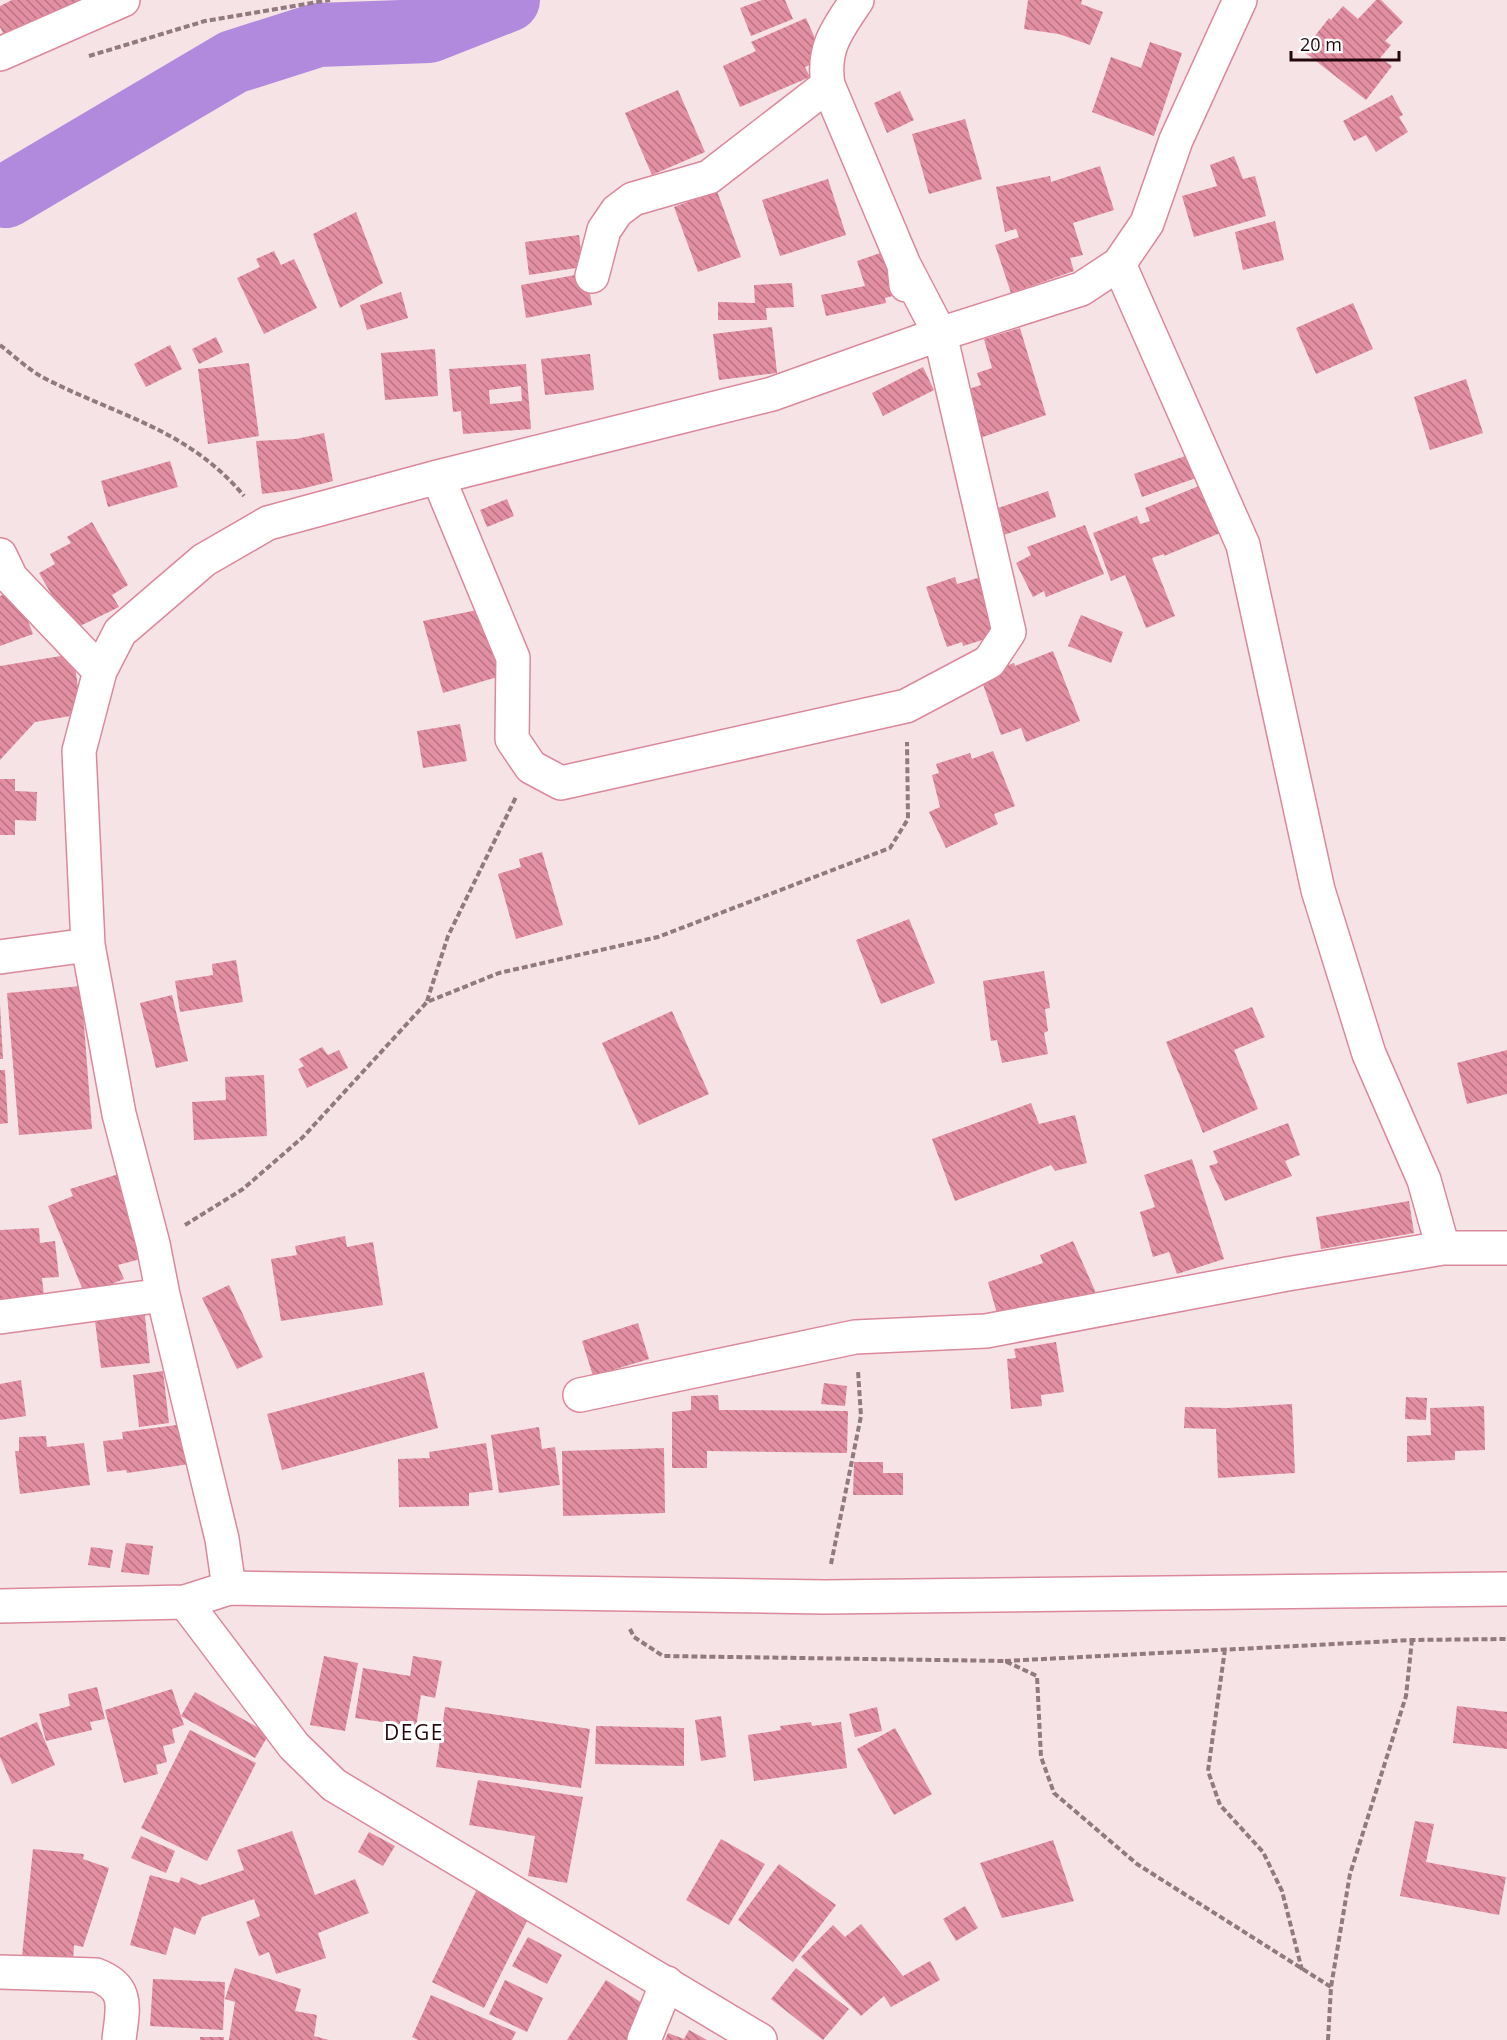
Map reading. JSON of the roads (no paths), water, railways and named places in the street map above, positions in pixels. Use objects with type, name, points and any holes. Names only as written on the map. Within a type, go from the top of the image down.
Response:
[{"type":"street","points":[[0,54],[123,0]]},
{"type":"street","points":[[438,477],[513,657],[512,739],[531,767],[561,783],[906,706],[989,662],[1009,632],[940,334],[904,265],[828,85],[825,62],[838,28],[857,0]]},
{"type":"street","points":[[229,1588],[222,1539],[162,1294],[153,1244],[119,1114],[88,945],[79,751],[100,671],[120,632],[204,560],[268,523],[438,477],[772,394],[940,334],[1081,289],[1119,264],[1147,223],[1176,140],[1240,0]]},
{"type":"street","points":[[592,276],[604,230],[617,212],[633,199],[709,177],[828,85]]},
{"type":"street","points":[[1119,264],[1243,546],[1318,890],[1369,1054],[1424,1180],[1443,1248]]},
{"type":"street","points":[[904,265],[908,347]]},
{"type":"street","points":[[0,555],[11,578],[100,671]]},
{"type":"street","points":[[0,957],[88,945]]},
{"type":"street","points":[[580,1395],[855,1337],[986,1330],[1287,1274],[1443,1248],[1507,1248]]},
{"type":"street","points":[[0,1317],[162,1294]]},
{"type":"street","points":[[0,1606],[185,1602],[229,1588],[824,1597],[1507,1589]]},
{"type":"street","points":[[185,1602],[294,1746],[334,1785],[760,2040]]},
{"type":"street","points":[[0,1972],[96,1975],[111,1980],[123,1998],[119,2040]]},
{"type":"street","points":[[644,2040],[667,1983]]},
{"type":"waterway","points":[[6,196],[233,62],[318,35],[429,31],[508,0]]},
{"type":"district","name":"DEGE","points":[[414,1732]]}]
